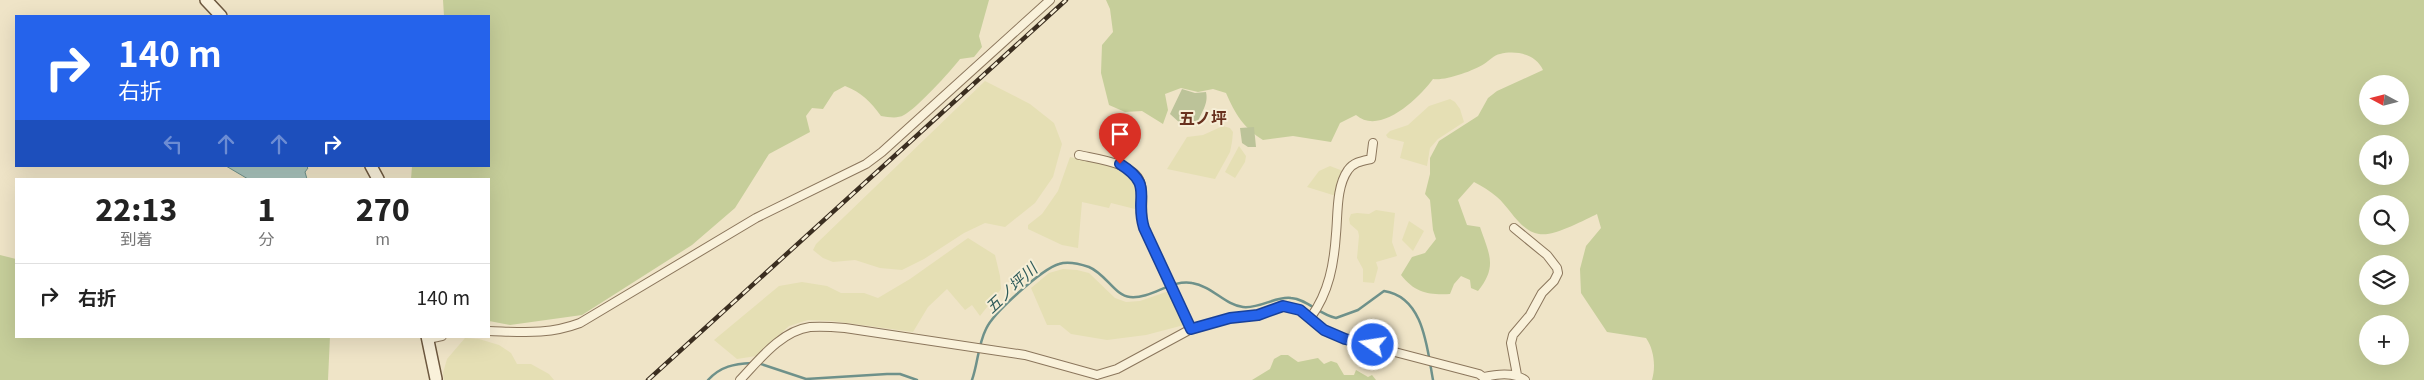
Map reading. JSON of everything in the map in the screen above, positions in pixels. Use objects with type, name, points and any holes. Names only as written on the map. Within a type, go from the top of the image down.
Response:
[{"type":"street","points":[[206,0],[220,15]]},
{"type":"street","points":[[490,331],[528,334],[563,329],[580,323],[756,218],[866,164],[882,152],[1050,0]]},
{"type":"street","points":[[1311,317],[1321,303],[1328,284],[1343,180],[1348,170],[1356,163],[1371,159],[1373,143]]},
{"type":"street","points":[[1079,155],[1120,164],[1133,172],[1140,181],[1141,217],[1144,228],[1191,329]]},
{"type":"street","points":[[1514,228],[1547,255],[1557,268],[1558,274],[1542,293],[1530,315],[1513,335],[1511,343],[1517,375]]},
{"type":"street","points":[[740,380],[782,339],[809,327],[822,326],[1025,355],[1098,378],[1191,329],[1230,318],[1258,315],[1283,306],[1300,310],[1311,317],[1324,330],[1345,339],[1437,362],[1486,378],[1497,374],[1517,375],[1525,380]]},
{"type":"street","points":[[428,338],[436,380]]},
{"type":"shaded area","points":[[985,81],[1030,104],[1054,123],[1062,144],[1053,177],[1035,203],[1005,227],[985,223],[964,233],[924,259],[902,270],[880,268],[855,260],[833,262],[823,258],[813,250],[816,244]]},
{"type":"shaded area","points":[[1450,99],[1460,109],[1464,122],[1438,139],[1430,148],[1427,166],[1400,158],[1404,142],[1388,138],[1386,135],[1390,131],[1408,125],[1429,106]]},
{"type":"shaded area","points":[[1223,126],[1230,128],[1233,132],[1232,142],[1230,152],[1215,179],[1167,169],[1187,137],[1203,135]]},
{"type":"shaded area","points":[[1239,146],[1246,156],[1245,162],[1235,178],[1225,172]]},
{"type":"shaded area","points":[[1070,157],[1118,168],[1134,179],[1138,188],[1135,209],[1111,203],[1109,208],[1082,202],[1078,248],[1062,245],[1028,229],[1028,225],[1042,214],[1058,191]]},
{"type":"shaded area","points":[[1330,166],[1343,171],[1336,196],[1307,187],[1319,171]]},
{"type":"shaded area","points":[[1376,210],[1395,213],[1392,242],[1397,256],[1376,262],[1378,268],[1374,283],[1363,282],[1363,269],[1357,258],[1358,231],[1350,224],[1349,219],[1351,214],[1369,214]]},
{"type":"shaded area","points":[[1409,221],[1424,231],[1413,251],[1402,240]]},
{"type":"shaded area","points":[[968,238],[995,255],[1000,276],[1001,289],[980,316],[972,305],[965,310],[947,289],[928,307],[913,332],[832,321],[808,320],[789,326],[756,356],[737,359],[714,340],[779,286],[802,282],[827,286],[841,293],[864,293],[878,298],[910,279]]},
{"type":"shaded area","points":[[1063,269],[1089,273],[1115,298],[1126,302],[1140,301],[1169,291],[1184,325],[1146,335],[1107,340],[1071,334],[1060,325],[1047,325],[1031,288],[1049,273]]},
{"type":"shaded area","points":[[465,338],[479,339],[499,345],[511,353],[517,364],[531,364],[549,374],[554,380],[444,380],[443,373],[447,359]]},
{"type":"green space","points":[[443,0],[989,0],[979,36],[982,47],[974,57],[960,59],[917,105],[904,115],[899,117],[881,116],[865,98],[845,86],[834,92],[823,109],[812,108],[806,116],[810,132],[769,154],[735,208],[692,245],[582,315],[510,325],[490,321],[490,178],[411,178],[412,167],[490,167],[490,15],[444,15]]},
{"type":"green space","points":[[1106,0],[2424,0],[2424,380],[1652,380],[1654,358],[1646,338],[1607,332],[1581,293],[1580,269],[1586,246],[1601,228],[1597,214],[1561,231],[1539,234],[1532,232],[1521,224],[1497,197],[1474,182],[1458,200],[1467,225],[1480,227],[1489,253],[1490,267],[1488,274],[1478,291],[1471,288],[1470,280],[1461,276],[1454,284],[1450,294],[1423,292],[1412,286],[1401,275],[1412,257],[1425,253],[1436,239],[1433,230],[1430,200],[1425,194],[1430,174],[1430,158],[1439,141],[1478,116],[1488,98],[1497,91],[1543,70],[1536,60],[1519,53],[1500,54],[1479,67],[1466,72],[1452,77],[1433,79],[1409,104],[1387,118],[1376,121],[1366,120],[1356,115],[1340,123],[1331,142],[1293,136],[1263,140],[1250,131],[1241,120],[1226,93],[1213,89],[1198,92],[1181,88],[1165,94],[1168,110],[1163,124],[1142,111],[1125,112],[1109,105],[1101,73],[1102,45],[1113,32],[1110,9]]},
{"type":"green space","points":[[1182,89],[1195,93],[1206,92],[1205,105],[1197,125],[1180,123],[1170,114]]},
{"type":"green space","points":[[1254,127],[1256,147],[1248,147],[1242,143],[1240,128]]},
{"type":"green space","points":[[0,255],[15,259],[15,338],[330,338],[328,380],[0,380]]},
{"type":"green space","points":[[1281,355],[1288,355],[1298,362],[1318,358],[1324,364],[1331,361],[1337,363],[1344,375],[1354,375],[1356,370],[1368,377],[1372,375],[1376,380],[1252,380],[1270,369],[1274,359]]},
{"type":"water","points":[[228,167],[308,168],[305,172],[307,178],[246,178]]},
{"type":"waterway","name":"五ノ坪川","points":[[972,380],[981,341],[990,322],[1041,274],[1059,264],[1066,263],[1078,264],[1095,270],[1125,296],[1138,297],[1177,284],[1192,283],[1206,288],[1236,306],[1249,307],[1279,299],[1291,298],[1303,301],[1324,314],[1336,318],[1358,310],[1384,291],[1397,295],[1408,303],[1416,313],[1425,339],[1433,380]]},
{"type":"waterway","name":"五ノ坪川","points":[[708,380],[728,367],[752,363]]},
{"type":"waterway","name":"五ノ坪川","points":[[758,363],[806,379],[900,374],[917,380]]},
{"type":"railway","points":[[648,380],[1066,0]]},
{"type":"district","name":"五ノ坪","points":[[1203,118]]},
{"type":"route","points":[[1120,164],[1133,172],[1141,183],[1141,217],[1144,228],[1191,329],[1230,318],[1258,315],[1270,309],[1283,306],[1300,310],[1311,317],[1324,330],[1345,339],[1373,345]]}]
